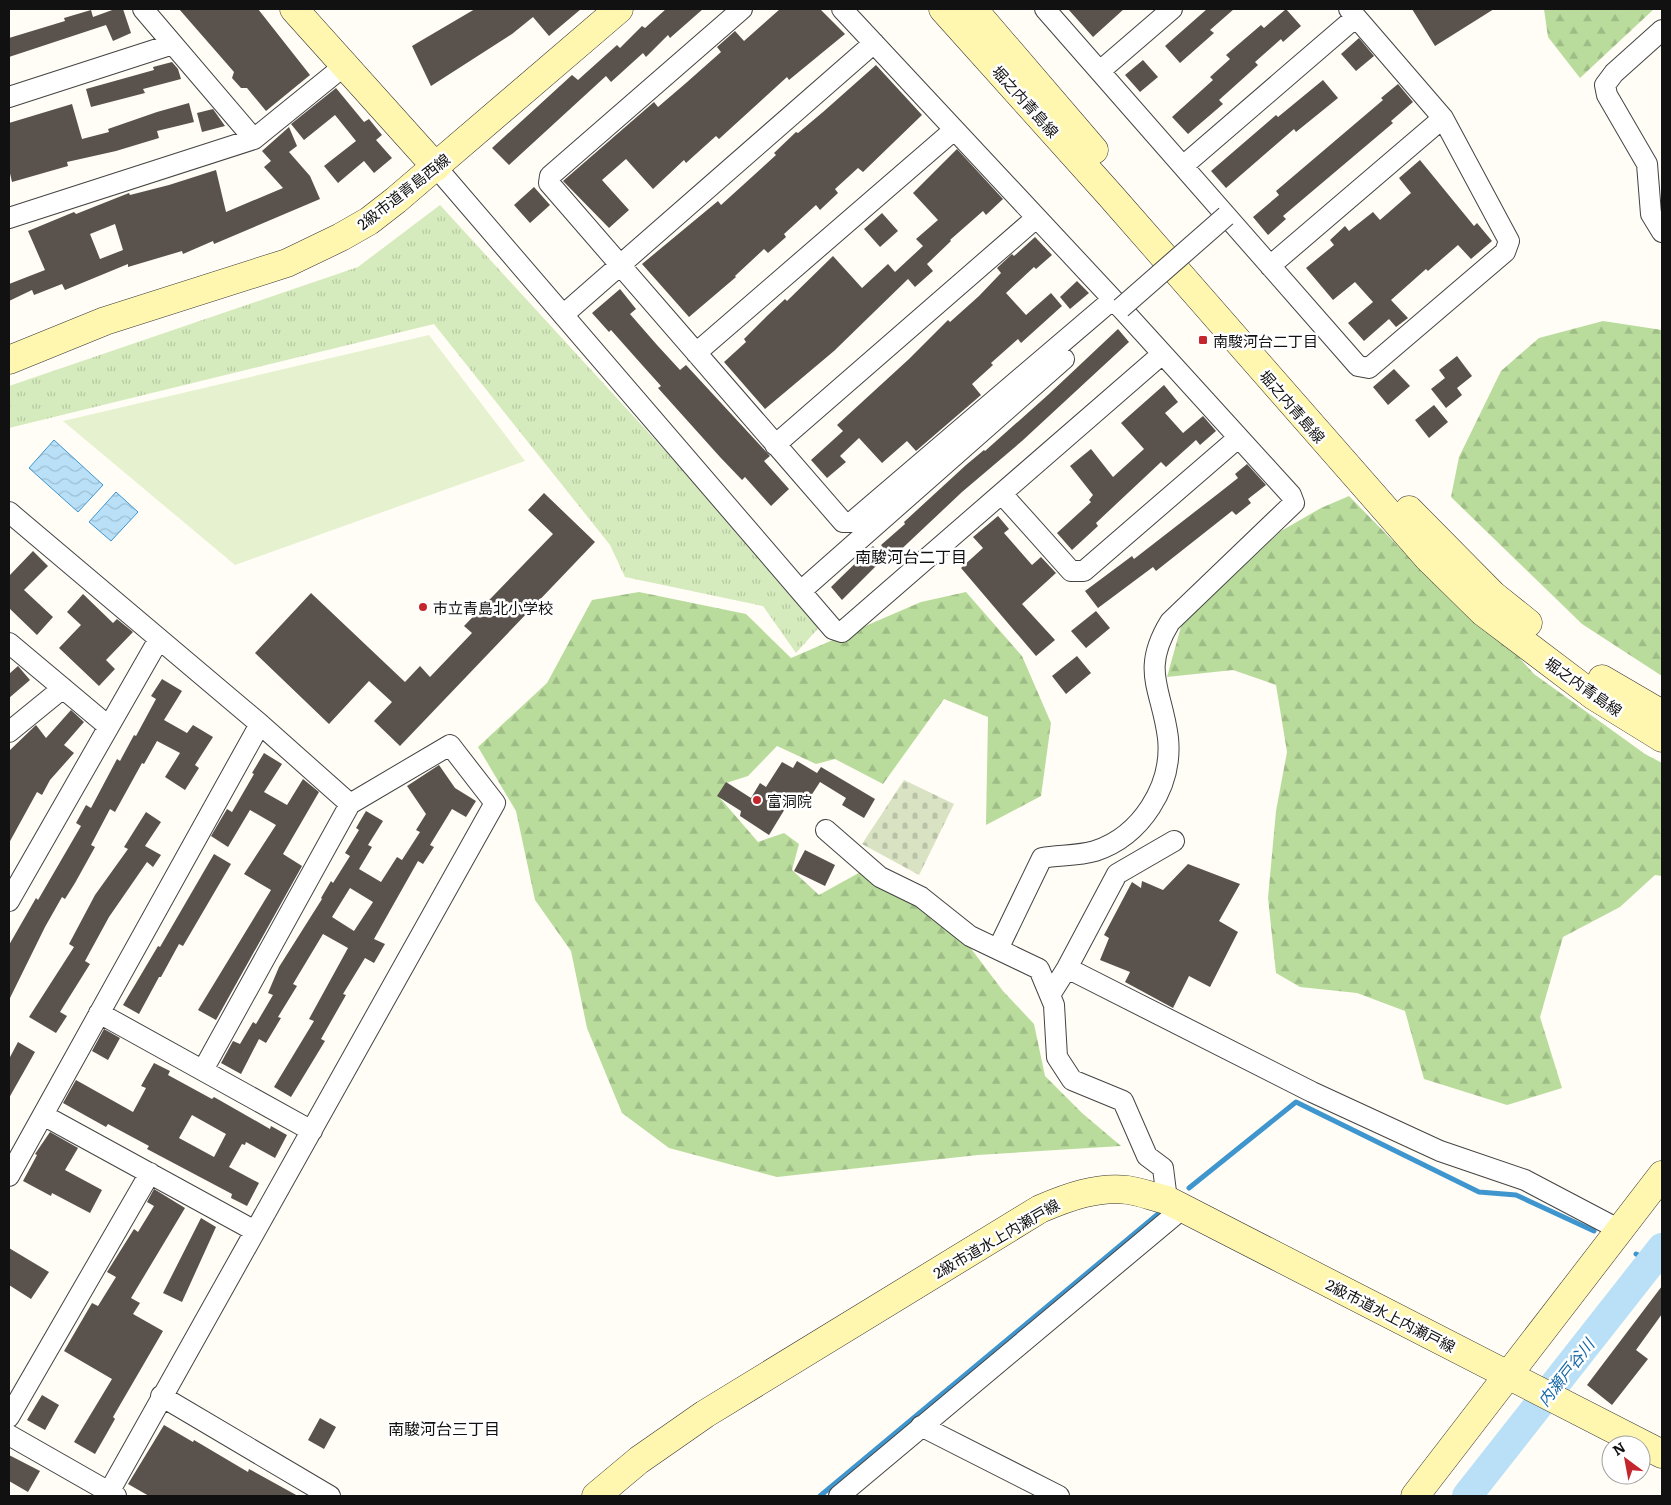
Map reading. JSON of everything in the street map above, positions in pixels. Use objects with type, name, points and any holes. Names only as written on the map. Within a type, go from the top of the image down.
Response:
[{"type":"street","points":[[143,9],[254,139]]},
{"type":"street","points":[[294,9],[436,167],[833,629],[842,632],[1161,355]]},
{"type":"street","name":"2級市道青島西線","points":[[9,360],[105,321],[287,263],[369,221],[436,167],[619,9]]},
{"type":"street","points":[[742,9],[550,176],[549,182],[619,266],[843,522],[852,522],[1116,304],[1226,216]]},
{"type":"street","points":[[842,9],[1291,495],[1294,503],[1170,622],[1159,640],[1154,661],[1155,684],[1168,738],[1168,766],[1156,798],[1140,822],[1120,838],[1094,851],[1042,858],[998,949]]},
{"type":"street","name":"堀之内青島線","points":[[943,9],[1110,195],[1428,558],[1483,612],[1594,696],[1662,738]]},
{"type":"street","name":"堀之内青島線","points":[[973,9],[1422,525],[1493,595],[1554,645],[1608,683],[1662,714]]},
{"type":"street","points":[[1045,9],[1358,366],[1369,368],[1505,252],[1509,241],[1443,118],[1352,13],[1183,166]]},
{"type":"street","points":[[1100,71],[1172,9]]},
{"type":"street","points":[[1662,30],[1614,73],[1606,85],[1607,95],[1647,164],[1651,214],[1662,232]]},
{"type":"street","points":[[563,315],[874,43]]},
{"type":"street","points":[[9,97],[173,44]]},
{"type":"street","points":[[9,218],[254,139],[344,66]]},
{"type":"street","points":[[1270,266],[1443,118]]},
{"type":"street","points":[[696,353],[954,130]]},
{"type":"street","points":[[776,445],[1036,218]]},
{"type":"street","points":[[801,591],[1116,304]]},
{"type":"street","points":[[1002,494],[1071,571],[1084,571],[1238,438]]},
{"type":"street","points":[[9,512],[260,724],[350,804]]},
{"type":"street","points":[[9,902],[159,639]]},
{"type":"street","points":[[9,643],[108,726]]},
{"type":"street","points":[[9,732],[63,688]]},
{"type":"street","points":[[9,1176],[260,724]]},
{"type":"street","points":[[9,1435],[113,1494],[161,1396],[312,1131],[495,803],[450,745],[350,804],[203,1070]]},
{"type":"street","points":[[826,830],[880,877],[921,897],[970,936],[1039,969],[1054,1005],[1057,1057],[1072,1080],[1123,1101],[1147,1156],[1163,1168],[1174,1204],[839,1496]]},
{"type":"street","points":[[1050,995],[1067,968],[1117,874],[1174,842]]},
{"type":"street","points":[[1067,968],[1312,1092],[1440,1151],[1526,1180],[1620,1230]]},
{"type":"street","points":[[99,1014],[312,1131]]},
{"type":"street","points":[[43,1115],[255,1231]]},
{"type":"street","points":[[9,1417],[150,1173]]},
{"type":"street","points":[[1415,1496],[1662,1175]]},
{"type":"street","name":"2級市道水上内瀬戸線","points":[[596,1496],[640,1460],[704,1414],[1040,1209],[1071,1196],[1127,1190],[1174,1204],[1662,1454]]},
{"type":"street","points":[[161,1396],[330,1496]]},
{"type":"street","points":[[921,1426],[1059,1496]]},
{"type":"green space","points":[[1544,9],[1654,9],[1580,78],[1548,37]]},
{"type":"green space","points":[[440,205],[823,623],[796,653],[763,606],[625,577],[610,545],[434,324],[9,428],[9,386],[358,267]]},
{"type":"green space","points":[[1603,321],[1662,330],[1662,676],[1582,624],[1451,497],[1459,457],[1501,371],[1539,338]]},
{"type":"green space","points":[[429,335],[525,461],[235,565],[63,421]]},
{"type":"green space","points":[[1349,496],[1440,589],[1497,633],[1534,674],[1645,754],[1662,763],[1662,876],[1655,875],[1620,907],[1563,937],[1540,1017],[1562,1088],[1507,1105],[1424,1079],[1405,1011],[1357,993],[1300,987],[1276,973],[1268,898],[1276,811],[1287,752],[1276,685],[1233,670],[1167,677],[1182,623],[1281,531],[1321,508]]},
{"type":"green space","points":[[639,592],[746,614],[791,658],[921,602],[966,592],[1022,656],[1051,723],[1041,796],[986,825],[988,717],[944,699],[883,784],[835,759],[816,764],[777,746],[748,776],[726,783],[720,798],[758,842],[784,833],[799,844],[792,870],[819,895],[873,865],[929,893],[1003,991],[1034,1024],[1045,1076],[1082,1113],[1121,1146],[978,1155],[777,1177],[669,1148],[622,1113],[587,1028],[571,951],[535,900],[516,811],[478,747],[547,683],[592,600]]},
{"type":"green space","points":[[904,780],[954,804],[919,875],[862,844]]},
{"type":"water","points":[[54,440],[103,485],[78,512],[29,468]]},
{"type":"water","points":[[116,492],[138,512],[111,541],[89,522]]},
{"type":"building","points":[[115,9],[123,9],[131,33],[113,41],[106,25],[9,57],[9,38],[65,21],[64,18],[91,10],[93,17]]},
{"type":"building","points":[[179,9],[258,9],[310,75],[266,111],[247,88],[241,88],[232,78],[234,72]]},
{"type":"building","points":[[475,9],[581,9],[549,36],[533,17],[512,34],[431,86],[412,46]]},
{"type":"building","points":[[666,9],[703,9],[670,38],[668,35],[646,57],[643,53],[611,82],[606,76],[509,165],[492,148],[572,75],[578,80],[617,45],[620,48],[642,26],[645,28]]},
{"type":"building","points":[[780,9],[820,9],[845,34],[789,80],[787,77],[719,139],[716,136],[686,163],[684,160],[653,189],[626,159],[602,180],[629,210],[609,228],[563,181],[654,102],[658,107],[686,83],[721,52],[717,47],[735,31],[744,41]]},
{"type":"building","points":[[1068,9],[1124,9],[1093,37]]},
{"type":"building","points":[[1207,9],[1234,9],[1210,30],[1214,33],[1180,63],[1165,46]]},
{"type":"building","points":[[1286,9],[1301,26],[1283,42],[1281,39],[1255,62],[1258,65],[1219,100],[1223,104],[1188,134],[1172,117],[1213,80],[1210,77],[1230,59],[1226,55],[1261,25],[1264,28]]},
{"type":"building","points":[[1412,9],[1494,9],[1435,46]]},
{"type":"building","points":[[1359,38],[1374,56],[1356,71],[1341,54]]},
{"type":"building","points":[[1143,60],[1158,77],[1140,92],[1125,75]]},
{"type":"building","points":[[172,62],[178,69],[181,79],[143,89],[145,93],[91,107],[86,89],[154,70],[153,67]]},
{"type":"building","points":[[876,65],[922,115],[863,172],[858,168],[835,189],[838,193],[820,210],[816,205],[784,234],[786,237],[768,253],[764,249],[736,277],[689,317],[642,264],[718,201],[721,205],[776,155],[774,153],[796,132],[798,133]]},
{"type":"building","points":[[1323,80],[1338,98],[1296,132],[1294,129],[1226,188],[1211,171],[1276,115],[1278,117]]},
{"type":"building","points":[[1398,84],[1413,102],[1391,121],[1393,123],[1283,216],[1286,219],[1268,235],[1253,217],[1279,195],[1276,191],[1383,100],[1381,98]]},
{"type":"building","points":[[336,88],[364,122],[369,119],[382,135],[376,140],[392,158],[374,173],[364,161],[338,183],[324,166],[356,141],[335,115],[304,140],[291,124]]},
{"type":"building","points":[[189,103],[194,122],[157,131],[159,138],[116,151],[67,162],[68,166],[12,182],[9,169],[9,123],[72,104],[82,139],[109,132],[108,129]]},
{"type":"building","points":[[213,109],[225,126],[202,132],[197,113]]},
{"type":"building","points":[[289,127],[297,146],[289,152],[310,176],[320,199],[214,244],[213,241],[183,254],[182,251],[128,267],[128,264],[65,290],[62,284],[34,295],[32,290],[9,301],[9,284],[45,270],[28,231],[74,212],[76,214],[129,193],[130,195],[169,185],[216,170],[226,212],[283,188],[264,167],[271,161],[262,151]],"holes":[[[115,224],[123,250],[100,259],[90,234]]]},
{"type":"building","points":[[957,149],[1003,199],[986,215],[983,211],[950,240],[927,264],[933,271],[915,287],[908,279],[834,351],[765,409],[724,362],[746,342],[744,339],[767,316],[785,299],[787,301],[833,256],[862,288],[888,264],[895,272],[923,246],[916,239],[938,220],[913,193]]},
{"type":"building","points":[[1420,160],[1474,226],[1477,223],[1492,241],[1471,259],[1458,245],[1428,271],[1426,269],[1391,300],[1408,318],[1396,327],[1389,319],[1364,341],[1348,323],[1373,302],[1355,282],[1333,300],[1306,268],[1334,245],[1330,240],[1345,226],[1349,231],[1373,212],[1380,220],[1411,193],[1399,178]]},
{"type":"building","points":[[534,187],[550,205],[530,223],[514,205]]},
{"type":"building","points":[[882,213],[898,231],[880,247],[864,229]]},
{"type":"building","points":[[1035,237],[1052,255],[1036,269],[1034,267],[1006,293],[1026,315],[1051,293],[1062,306],[1021,343],[1018,339],[991,363],[993,365],[972,384],[981,395],[916,451],[907,441],[882,463],[859,438],[840,456],[846,462],[827,478],[811,460],[843,431],[837,425],[909,359],[948,320],[950,322],[979,296],[1001,273],[997,268]]},
{"type":"building","points":[[1077,281],[1089,293],[1070,309],[1060,297]]},
{"type":"building","points":[[620,289],[636,309],[630,314],[657,345],[680,370],[686,365],[770,456],[764,461],[789,489],[771,506],[745,477],[742,480],[720,457],[658,388],[661,386],[611,330],[609,332],[592,313]]},
{"type":"building","points":[[1118,329],[1129,342],[1022,441],[962,492],[892,558],[881,545],[966,465],[985,451],[1049,394]]},
{"type":"building","points":[[1457,356],[1472,376],[1457,388],[1462,395],[1446,408],[1431,389],[1445,378],[1439,370]]},
{"type":"building","points":[[1394,369],[1410,386],[1388,405],[1373,387]]},
{"type":"building","points":[[1164,385],[1178,402],[1165,413],[1183,433],[1203,416],[1216,431],[1200,445],[1196,440],[1166,467],[1161,462],[1096,523],[1098,526],[1072,550],[1057,533],[1091,502],[1089,500],[1093,495],[1070,466],[1091,449],[1113,477],[1144,449],[1121,423]]},
{"type":"building","points":[[1434,405],[1448,422],[1429,438],[1415,420]]},
{"type":"building","points":[[1247,464],[1266,485],[1248,499],[1251,503],[1236,515],[1232,511],[1156,571],[1153,567],[1098,608],[1085,591],[1132,556],[1134,559],[1219,493],[1238,478],[1235,474]]},
{"type":"building","points":[[544,493],[595,542],[400,746],[374,721],[392,702],[369,681],[329,724],[255,653],[311,593],[405,682],[420,666],[430,677],[472,633],[464,626],[553,534],[528,510]]},
{"type":"building","points":[[998,516],[1009,529],[1004,533],[1032,565],[1041,557],[1056,573],[1022,604],[1055,640],[1036,656],[961,568],[983,548],[973,537]]},
{"type":"building","points":[[873,546],[884,558],[842,600],[831,587]]},
{"type":"building","points":[[33,551],[48,566],[24,590],[53,617],[37,635],[9,608],[9,576]]},
{"type":"building","points":[[83,594],[113,623],[117,619],[133,632],[106,660],[115,669],[99,686],[59,648],[81,625],[67,612]]},
{"type":"building","points":[[1096,611],[1110,628],[1086,648],[1071,631]]},
{"type":"building","points":[[1077,656],[1091,673],[1066,694],[1052,676]]},
{"type":"building","points":[[18,666],[30,680],[9,698],[9,674]]},
{"type":"building","points":[[162,679],[182,691],[164,720],[187,733],[193,725],[213,737],[195,765],[199,768],[185,790],[165,777],[180,753],[157,741],[144,764],[142,763],[115,812],[110,809],[91,845],[95,847],[65,899],[62,897],[45,927],[9,1000],[9,945],[36,898],[38,900],[81,826],[76,823],[86,805],[91,808],[117,759],[120,761],[134,735],[136,736],[156,699],[151,696]]},
{"type":"building","points":[[71,710],[84,722],[64,745],[74,753],[50,780],[42,795],[37,792],[9,843],[9,751],[36,725],[46,738]]},
{"type":"building","points":[[264,753],[282,764],[264,792],[287,805],[303,779],[319,792],[283,854],[302,866],[216,1020],[198,1010],[271,890],[244,874],[276,825],[250,810],[228,847],[211,836],[227,809],[232,812]]},
{"type":"building","name":"富洞院","points":[[797,761],[817,773],[821,767],[875,799],[864,818],[842,805],[846,798],[820,782],[807,802],[794,794],[769,835],[740,816],[741,811],[717,796],[726,782],[751,798],[760,783],[766,787],[782,762],[793,768]]},
{"type":"building","points":[[439,765],[455,788],[476,801],[466,817],[452,809],[430,845],[434,847],[423,864],[418,861],[374,939],[385,944],[374,963],[365,958],[343,994],[346,995],[321,1039],[325,1041],[291,1097],[274,1087],[314,1021],[309,1019],[348,948],[323,934],[293,984],[297,986],[278,1017],[281,1018],[266,1043],[259,1039],[241,1074],[221,1063],[233,1041],[240,1044],[253,1022],[256,1024],[273,995],[268,993],[279,967],[322,899],[331,881],[333,883],[350,856],[345,853],[359,830],[356,828],[366,811],[383,821],[368,845],[372,847],[359,869],[381,882],[397,857],[402,860],[420,832],[416,830],[426,814],[407,786]],"holes":[[[350,888],[373,902],[354,931],[332,917]]]},
{"type":"building","points":[[146,812],[161,822],[145,846],[161,855],[153,867],[147,862],[109,917],[85,961],[90,964],[60,1012],[67,1016],[56,1033],[29,1017],[74,947],[69,944],[95,895],[128,849],[124,847]]},
{"type":"building","points":[[805,850],[835,865],[825,886],[794,871]]},
{"type":"building","points":[[214,854],[231,864],[183,946],[179,944],[139,1014],[123,1005],[158,946],[160,947]]},
{"type":"building","points":[[1188,864],[1240,884],[1219,921],[1238,932],[1210,987],[1189,976],[1173,1008],[1125,982],[1130,972],[1100,960],[1109,938],[1104,935],[1132,882],[1141,888],[1142,881],[1163,890]]},
{"type":"building","points":[[104,1029],[120,1038],[108,1060],[92,1051]]},
{"type":"building","points":[[18,1042],[35,1052],[9,1098],[9,1059]]},
{"type":"building","points":[[154,1063],[170,1071],[168,1075],[212,1099],[214,1097],[270,1129],[271,1126],[287,1135],[275,1158],[246,1142],[245,1145],[242,1144],[229,1167],[259,1183],[247,1206],[231,1198],[232,1194],[147,1149],[149,1146],[108,1124],[106,1127],[63,1103],[76,1080],[133,1112],[146,1088],[141,1086]],"holes":[[[192,1115],[226,1134],[214,1157],[179,1138]]]},
{"type":"building","points":[[50,1132],[78,1148],[65,1170],[102,1190],[90,1213],[52,1193],[51,1196],[23,1181],[37,1155],[35,1154]]},
{"type":"building","points":[[154,1189],[185,1208],[131,1298],[140,1303],[133,1314],[163,1331],[113,1417],[115,1419],[95,1454],[74,1442],[112,1379],[64,1351],[92,1303],[98,1306],[116,1277],[107,1272],[134,1229],[138,1232],[154,1206],[147,1202]]},
{"type":"building","points":[[201,1218],[216,1227],[182,1302],[163,1293]]},
{"type":"building","points":[[9,1248],[49,1272],[31,1299],[9,1285]]},
{"type":"building","points":[[1662,1286],[1662,1314],[1636,1350],[1648,1359],[1612,1405],[1587,1385]]},
{"type":"building","points":[[42,1395],[59,1405],[45,1430],[27,1420]]},
{"type":"building","points":[[320,1418],[336,1427],[324,1449],[308,1440]]},
{"type":"building","points":[[164,1425],[193,1442],[194,1440],[248,1472],[249,1469],[298,1496],[149,1496],[128,1484]]},
{"type":"building","points":[[9,1455],[40,1471],[28,1492],[9,1481]]},
{"type":"waterway","points":[[1189,1188],[1296,1102],[1479,1192],[1516,1195],[1594,1231]]},
{"type":"waterway","points":[[820,1496],[1158,1214]]},
{"type":"waterway","name":"内瀬戸谷川","points":[[1467,1496],[1662,1248]]},
{"type":"waterway","points":[[1636,1254],[1652,1262]]},
{"type":"place","name":"南駿河台二丁目","points":[[1203,340]]},
{"type":"place","name":"市立青島北小学校","points":[[423,607]]},
{"type":"place","name":"富洞院","points":[[757,800]]},
{"type":"district","name":"南駿河台二丁目","points":[[911,556]]},
{"type":"district","name":"南駿河台三丁目","points":[[444,1428]]}]
